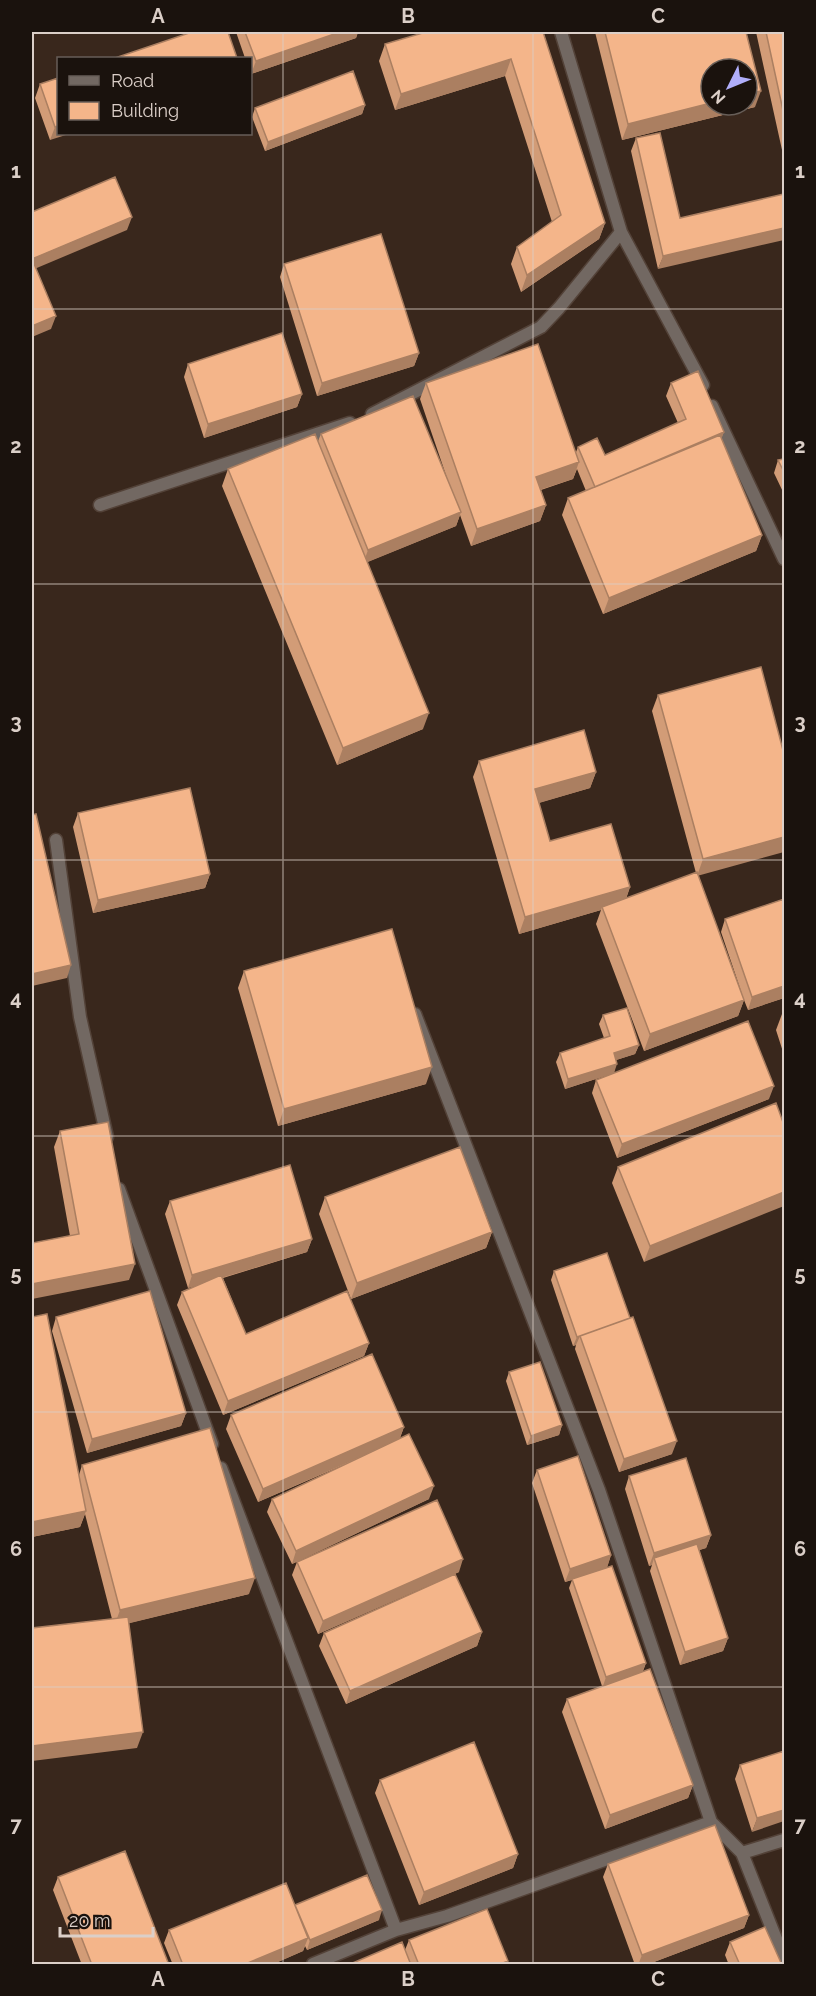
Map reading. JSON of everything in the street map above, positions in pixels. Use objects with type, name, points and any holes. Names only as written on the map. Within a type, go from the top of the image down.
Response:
[{"type":"street","points":[[561,32],[621,232],[693,365],[784,559]]},
{"type":"street","points":[[100,506],[366,417],[541,327],[560,308],[621,232]]},
{"type":"street","points":[[56,840],[80,1017],[109,1146]]},
{"type":"street","points":[[409,999],[599,1490],[711,1822],[742,1853],[784,1959]]},
{"type":"street","points":[[117,1181],[214,1451],[396,1930]]},
{"type":"street","points":[[313,1965],[396,1930],[447,1916],[711,1822]]},
{"type":"street","points":[[742,1853],[784,1840]]},
{"type":"building","points":[[192,32],[228,32],[237,57],[118,57]]},
{"type":"building","points":[[245,32],[340,32],[256,61]]},
{"type":"building","points":[[426,32],[543,32],[605,223],[527,275],[517,247],[561,215],[511,59],[401,94],[385,44]]},
{"type":"building","points":[[605,32],[746,32],[752,57],[699,57],[699,106],[628,124]]},
{"type":"building","points":[[766,32],[784,32],[784,115]]},
{"type":"building","points":[[353,71],[365,105],[268,142],[255,108]]},
{"type":"building","points":[[57,78],[57,126],[55,127],[40,84]]},
{"type":"building","points":[[660,133],[680,218],[784,194],[784,228],[663,256],[636,138]]},
{"type":"building","points":[[115,177],[132,217],[32,259],[32,212]]},
{"type":"building","points":[[381,234],[419,353],[322,383],[284,264]]},
{"type":"building","points":[[32,259],[56,316],[32,326]]},
{"type":"building","points":[[282,333],[302,394],[208,424],[188,364]]},
{"type":"building","points":[[538,344],[579,462],[536,477],[546,505],[477,529],[426,383]]},
{"type":"building","points":[[698,371],[724,432],[595,487],[578,447],[597,438],[605,455],[686,419],[671,383]]},
{"type":"building","points":[[413,396],[461,512],[368,550],[321,434]]},
{"type":"building","points":[[315,434],[429,713],[343,748],[228,469]]},
{"type":"building","points":[[720,435],[762,535],[609,598],[568,498]]},
{"type":"building","points":[[784,459],[784,472],[778,460]]},
{"type":"building","points":[[761,667],[784,754],[784,837],[703,859],[658,695]]},
{"type":"building","points":[[584,730],[596,772],[535,789],[550,841],[611,824],[630,887],[525,917],[479,761]]},
{"type":"building","points":[[190,788],[210,874],[98,900],[78,813]]},
{"type":"building","points":[[36,814],[71,965],[32,974],[32,815]]},
{"type":"building","points":[[697,872],[744,1000],[650,1034],[602,907]]},
{"type":"building","points":[[784,899],[784,986],[752,997],[725,919]]},
{"type":"building","points":[[392,929],[432,1067],[284,1109],[244,971]]},
{"type":"building","points":[[627,1008],[639,1045],[614,1053],[617,1064],[568,1079],[560,1053],[610,1036],[603,1015]]},
{"type":"building","points":[[748,1021],[774,1086],[622,1144],[596,1080]]},
{"type":"building","points":[[776,1103],[784,1125],[784,1192],[650,1246],[618,1167]]},
{"type":"building","points":[[108,1122],[135,1264],[32,1284],[32,1243],[79,1234],[60,1131]]},
{"type":"building","points":[[460,1147],[492,1232],[357,1283],[325,1197]]},
{"type":"building","points":[[290,1165],[312,1239],[192,1275],[170,1201]]},
{"type":"building","points":[[607,1253],[630,1318],[577,1337],[554,1271]]},
{"type":"building","points":[[221,1275],[246,1334],[347,1291],[369,1343],[228,1401],[182,1292]]},
{"type":"building","points":[[150,1291],[186,1413],[92,1439],[56,1317]]},
{"type":"building","points":[[47,1314],[86,1511],[32,1522],[32,1317]]},
{"type":"building","points":[[633,1317],[677,1441],[624,1459],[580,1336]]},
{"type":"building","points":[[372,1354],[404,1427],[263,1489],[231,1415]]},
{"type":"building","points":[[540,1362],[562,1425],[531,1436],[509,1372]]},
{"type":"building","points":[[210,1428],[255,1578],[120,1610],[82,1465]]},
{"type":"building","points":[[409,1434],[434,1486],[296,1551],[272,1499]]},
{"type":"building","points":[[578,1456],[611,1555],[570,1569],[537,1470]]},
{"type":"building","points":[[686,1458],[711,1535],[654,1553],[629,1476]]},
{"type":"building","points":[[437,1500],[463,1559],[323,1621],[297,1562]]},
{"type":"building","points":[[697,1544],[728,1638],[685,1652],[654,1558]]},
{"type":"building","points":[[612,1566],[646,1663],[606,1677],[572,1579]]},
{"type":"building","points":[[455,1574],[482,1632],[350,1691],[324,1633]]},
{"type":"building","points":[[128,1617],[143,1732],[32,1746],[32,1628]]},
{"type":"building","points":[[650,1669],[693,1785],[610,1815],[567,1699]]},
{"type":"building","points":[[474,1742],[518,1854],[424,1892],[380,1780]]},
{"type":"building","points":[[784,1751],[784,1810],[757,1818],[740,1765]]},
{"type":"building","points":[[715,1825],[749,1915],[642,1955],[608,1864]]},
{"type":"building","points":[[125,1851],[169,1965],[92,1965],[58,1877]]},
{"type":"building","points":[[367,1875],[382,1910],[310,1940],[295,1905]]},
{"type":"building","points":[[286,1883],[308,1938],[243,1965],[183,1965],[169,1930]]},
{"type":"building","points":[[487,1909],[508,1961],[498,1965],[419,1965],[409,1940]]},
{"type":"building","points":[[765,1927],[782,1965],[740,1965],[730,1942]]},
{"type":"building","points":[[402,1942],[411,1965],[348,1965]]}]
